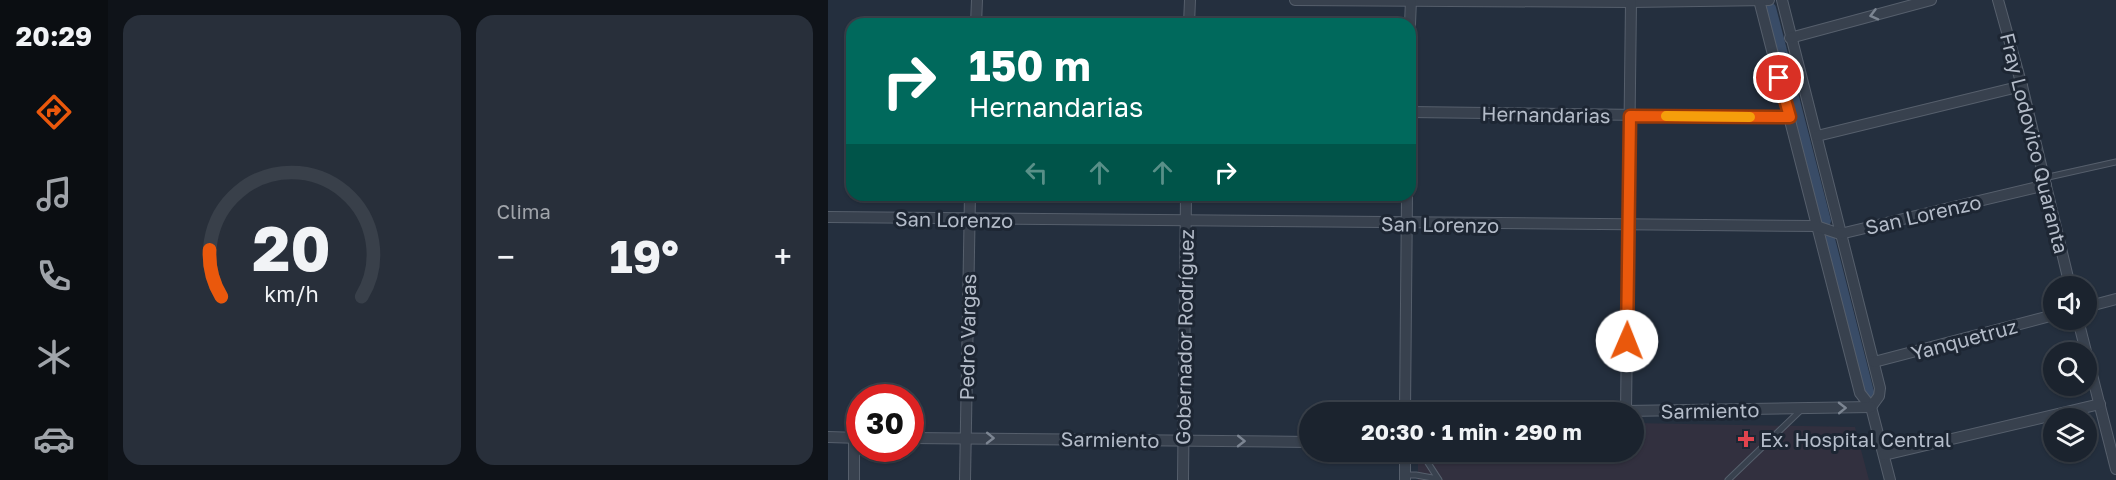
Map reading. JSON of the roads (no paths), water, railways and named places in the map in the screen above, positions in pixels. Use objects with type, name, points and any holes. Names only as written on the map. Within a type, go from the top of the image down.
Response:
[{"type":"street","points":[[976,18],[977,0]]},
{"type":"street","points":[[1189,18],[1190,0]]},
{"type":"street","points":[[1295,0],[1631,2],[1769,0]]},
{"type":"street","points":[[1410,18],[1411,0]]},
{"type":"street","points":[[1759,0],[1860,393],[1871,408],[1890,480]]},
{"type":"street","points":[[1782,0],[1880,388],[1879,396],[1871,408]]},
{"type":"street","points":[[1791,38],[1931,0]]},
{"type":"street","name":"Fray Lodovico Quaranta","points":[[1998,0],[2022,86],[2068,276]]},
{"type":"street","points":[[1626,402],[1631,2]]},
{"type":"street","points":[[1817,136],[2022,86]]},
{"type":"street","name":"Hernandarias","points":[[1416,112],[1790,117]]},
{"type":"street","name":"San Lorenzo","points":[[828,218],[1816,226],[1840,234],[2045,181]]},
{"type":"street","name":"Pedro Vargas","points":[[965,480],[970,201]]},
{"type":"street","name":"Gobernador Rodríguez","points":[[1183,480],[1186,201]]},
{"type":"street","points":[[1405,402],[1407,201]]},
{"type":"street","points":[[2097,304],[2116,299]]},
{"type":"street","name":"Yanquetruz","points":[[1874,362],[2043,318]]},
{"type":"street","points":[[2081,330],[2116,469]]},
{"type":"street","points":[[1884,455],[2100,404]]},
{"type":"street","name":"Sarmiento","points":[[1644,411],[1871,408]]},
{"type":"street","points":[[828,437],[846,438]]},
{"type":"street","name":"Sarmiento","points":[[924,438],[1299,442]]},
{"type":"street","points":[[854,480],[855,462]]},
{"type":"lane","points":[[2045,181],[2116,162]]},
{"type":"lane","points":[[1728,480],[1802,408]]},
{"type":"lane","points":[[1427,462],[1439,480]]},
{"type":"lane","points":[[1405,477],[1416,475],[1439,480]]},
{"type":"waterway","points":[[1771,8],[1826,221]]},
{"type":"waterway","points":[[1830,239],[1870,396]]},
{"type":"place","name":"Ex. Hospital Central","points":[[1746,439]]}]
